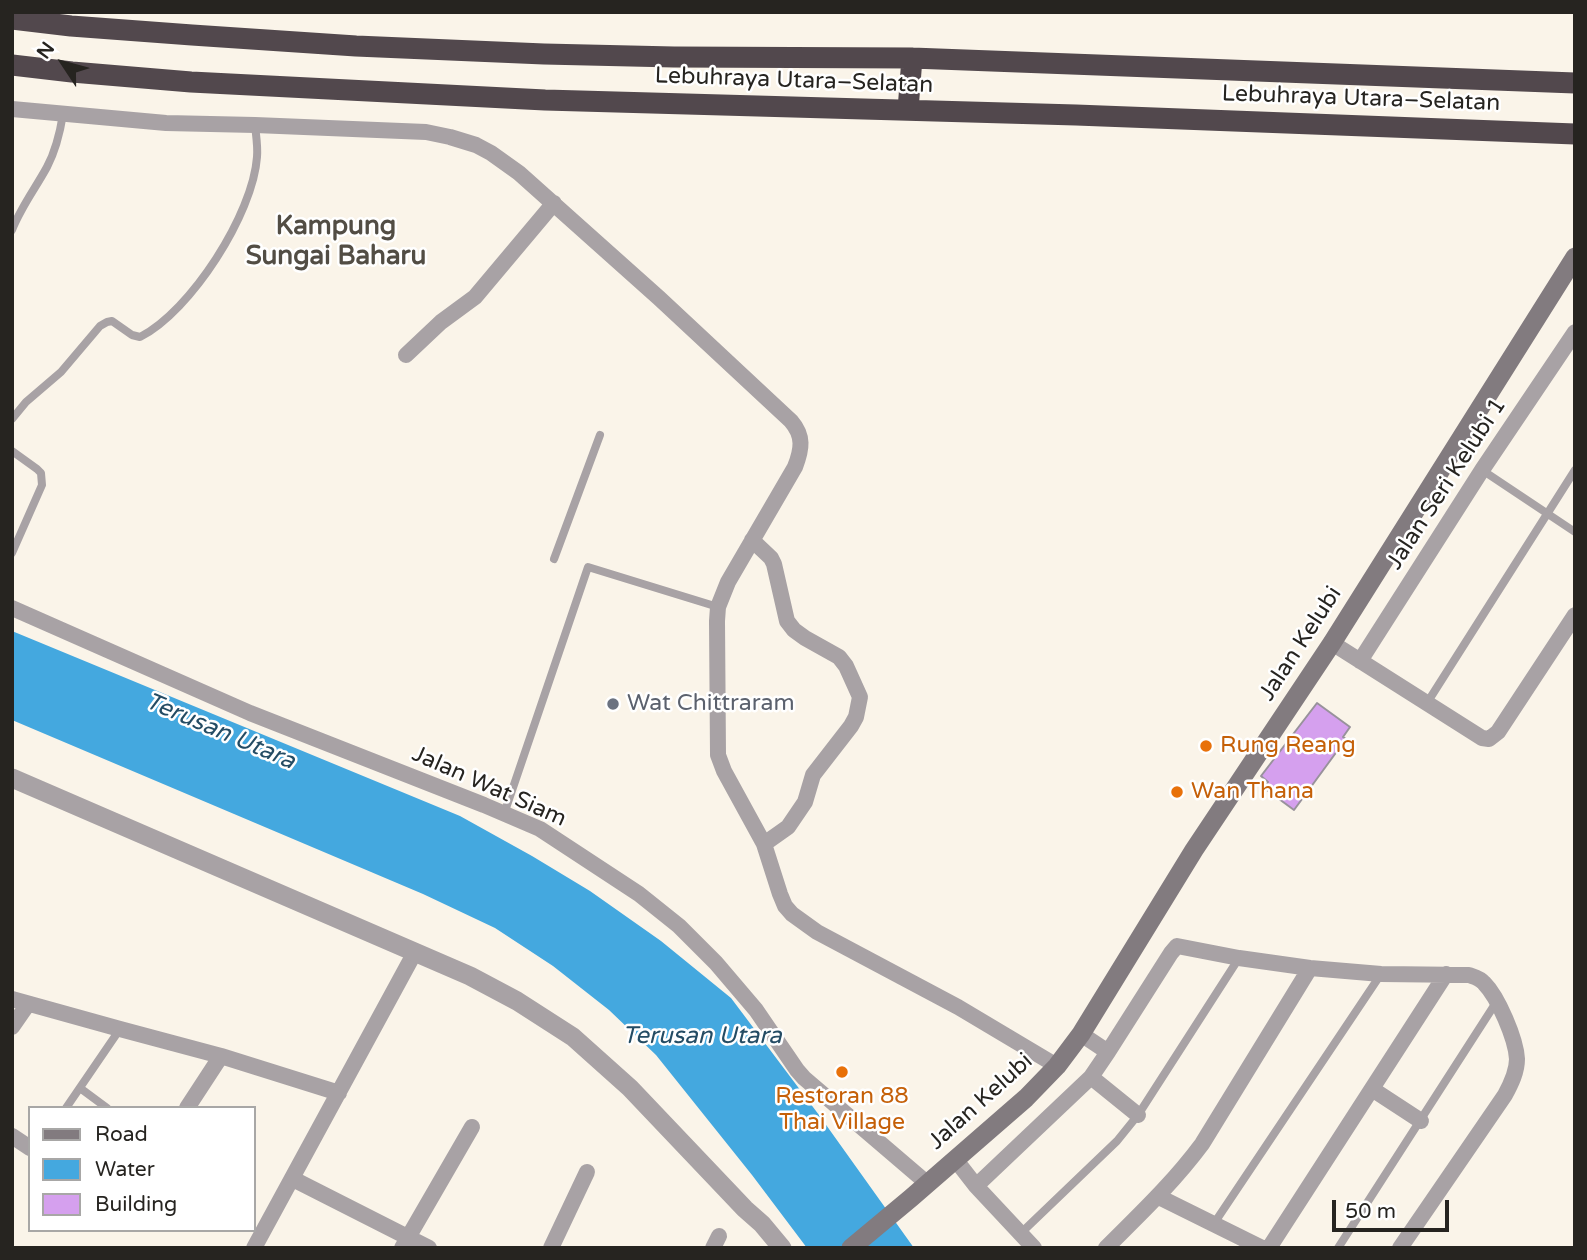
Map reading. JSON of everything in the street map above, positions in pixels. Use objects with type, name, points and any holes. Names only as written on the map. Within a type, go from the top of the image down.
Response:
[{"type":"highway","name":"Lebuhraya Utara–Selatan","points":[[12,19],[192,35],[530,54],[912,58],[1575,83]]},
{"type":"highway","points":[[908,110],[912,58]]},
{"type":"highway","name":"Lebuhraya Utara–Selatan","points":[[12,65],[305,89],[1575,134]]},
{"type":"main road","name":"Jalan Kelubi","points":[[850,1248],[1026,1098],[1057,1066],[1081,1034],[1194,850],[1568,282],[1575,257]]},
{"type":"street","points":[[12,109],[166,123],[426,132],[450,137],[491,153],[519,173],[747,378],[798,429],[802,441],[798,460],[728,582],[718,607],[718,755],[724,771],[764,844],[780,894],[792,914],[817,932],[958,1007],[1057,1066]]},
{"type":"street","points":[[406,355],[475,297],[554,203]]},
{"type":"street","name":"Jalan Seri Kelubi 1","points":[[1360,661],[1482,470],[1575,332]]},
{"type":"street","points":[[752,540],[774,564],[788,621],[794,630],[839,657],[860,698],[856,717],[813,775],[805,802],[788,827],[764,844]]},
{"type":"street","name":"Jalan Wat Siam","points":[[12,608],[250,713],[540,829],[595,864],[679,926],[757,1010],[804,1078],[928,1184]]},
{"type":"street","points":[[1332,643],[1482,738],[1489,739],[1498,733],[1575,615]]},
{"type":"street","points":[[12,778],[470,976],[517,1001],[573,1037],[630,1088],[782,1248]]},
{"type":"street","points":[[976,1186],[1091,1077],[1177,946],[1310,968],[1381,974],[1469,975],[1485,983],[1497,1001],[1515,1046],[1517,1058],[1513,1080],[1400,1248]]},
{"type":"street","points":[[254,1248],[415,952]]},
{"type":"street","points":[[1114,1246],[1181,1172],[1202,1144],[1310,968]]},
{"type":"street","points":[[1269,1248],[1446,974]]},
{"type":"street","points":[[12,1027],[20,1001],[221,1056],[339,1093]]},
{"type":"street","points":[[1081,1034],[1108,1052]]},
{"type":"street","points":[[188,1106],[221,1056]]},
{"type":"street","points":[[1091,1077],[1138,1115]]},
{"type":"street","points":[[1372,1089],[1421,1121]]},
{"type":"street","points":[[405,1243],[472,1127]]},
{"type":"street","points":[[12,1136],[28,1148]]},
{"type":"street","points":[[955,1159],[976,1186],[1034,1248]]},
{"type":"street","points":[[551,1248],[587,1172]]},
{"type":"street","points":[[293,1179],[405,1243],[429,1248]]},
{"type":"street","points":[[1159,1197],[1262,1248]]},
{"type":"street","points":[[745,1209],[764,1248]]},
{"type":"lane","points":[[12,230],[21,209],[53,156],[59,141],[63,114]]},
{"type":"lane","points":[[12,419],[26,402],[61,372],[92,335],[107,322],[112,321],[132,335],[140,337],[155,328],[183,302],[214,261],[241,213],[249,193],[257,157],[255,125]]},
{"type":"lane","points":[[554,559],[600,435]]},
{"type":"lane","points":[[12,452],[41,473],[42,485],[12,553]]},
{"type":"lane","points":[[1482,470],[1575,532]]},
{"type":"lane","points":[[1427,703],[1575,470]]},
{"type":"lane","points":[[505,814],[588,567],[718,607]]},
{"type":"lane","points":[[1021,1233],[1117,1141],[1138,1115],[1239,958]]},
{"type":"lane","points":[[1213,1224],[1381,974]]},
{"type":"lane","points":[[1338,1248],[1497,1001]]},
{"type":"lane","points":[[67,1106],[120,1029]]},
{"type":"lane","points":[[80,1088],[104,1106]]},
{"type":"water","name":"Terusan Utara","points":[[12,631],[460,816],[590,891],[661,941],[731,998],[914,1248],[807,1248],[656,1055],[609,1010],[553,966],[495,928],[423,894],[12,720]]},
{"type":"building","points":[[1317,703],[1350,727],[1343,737],[1346,739],[1294,810],[1264,788],[1268,782],[1261,776]]},
{"type":"place","name":"Wat Chittraram","points":[[613,704]]},
{"type":"place","name":"Rung Reang","points":[[1206,746]]},
{"type":"place","name":"Wan Thana","points":[[1177,792]]},
{"type":"place","name":"Restoran 88 Thai Village","points":[[842,1072]]},
{"type":"district","name":"Kampung Sungai Baharu","points":[[336,242]]}]
